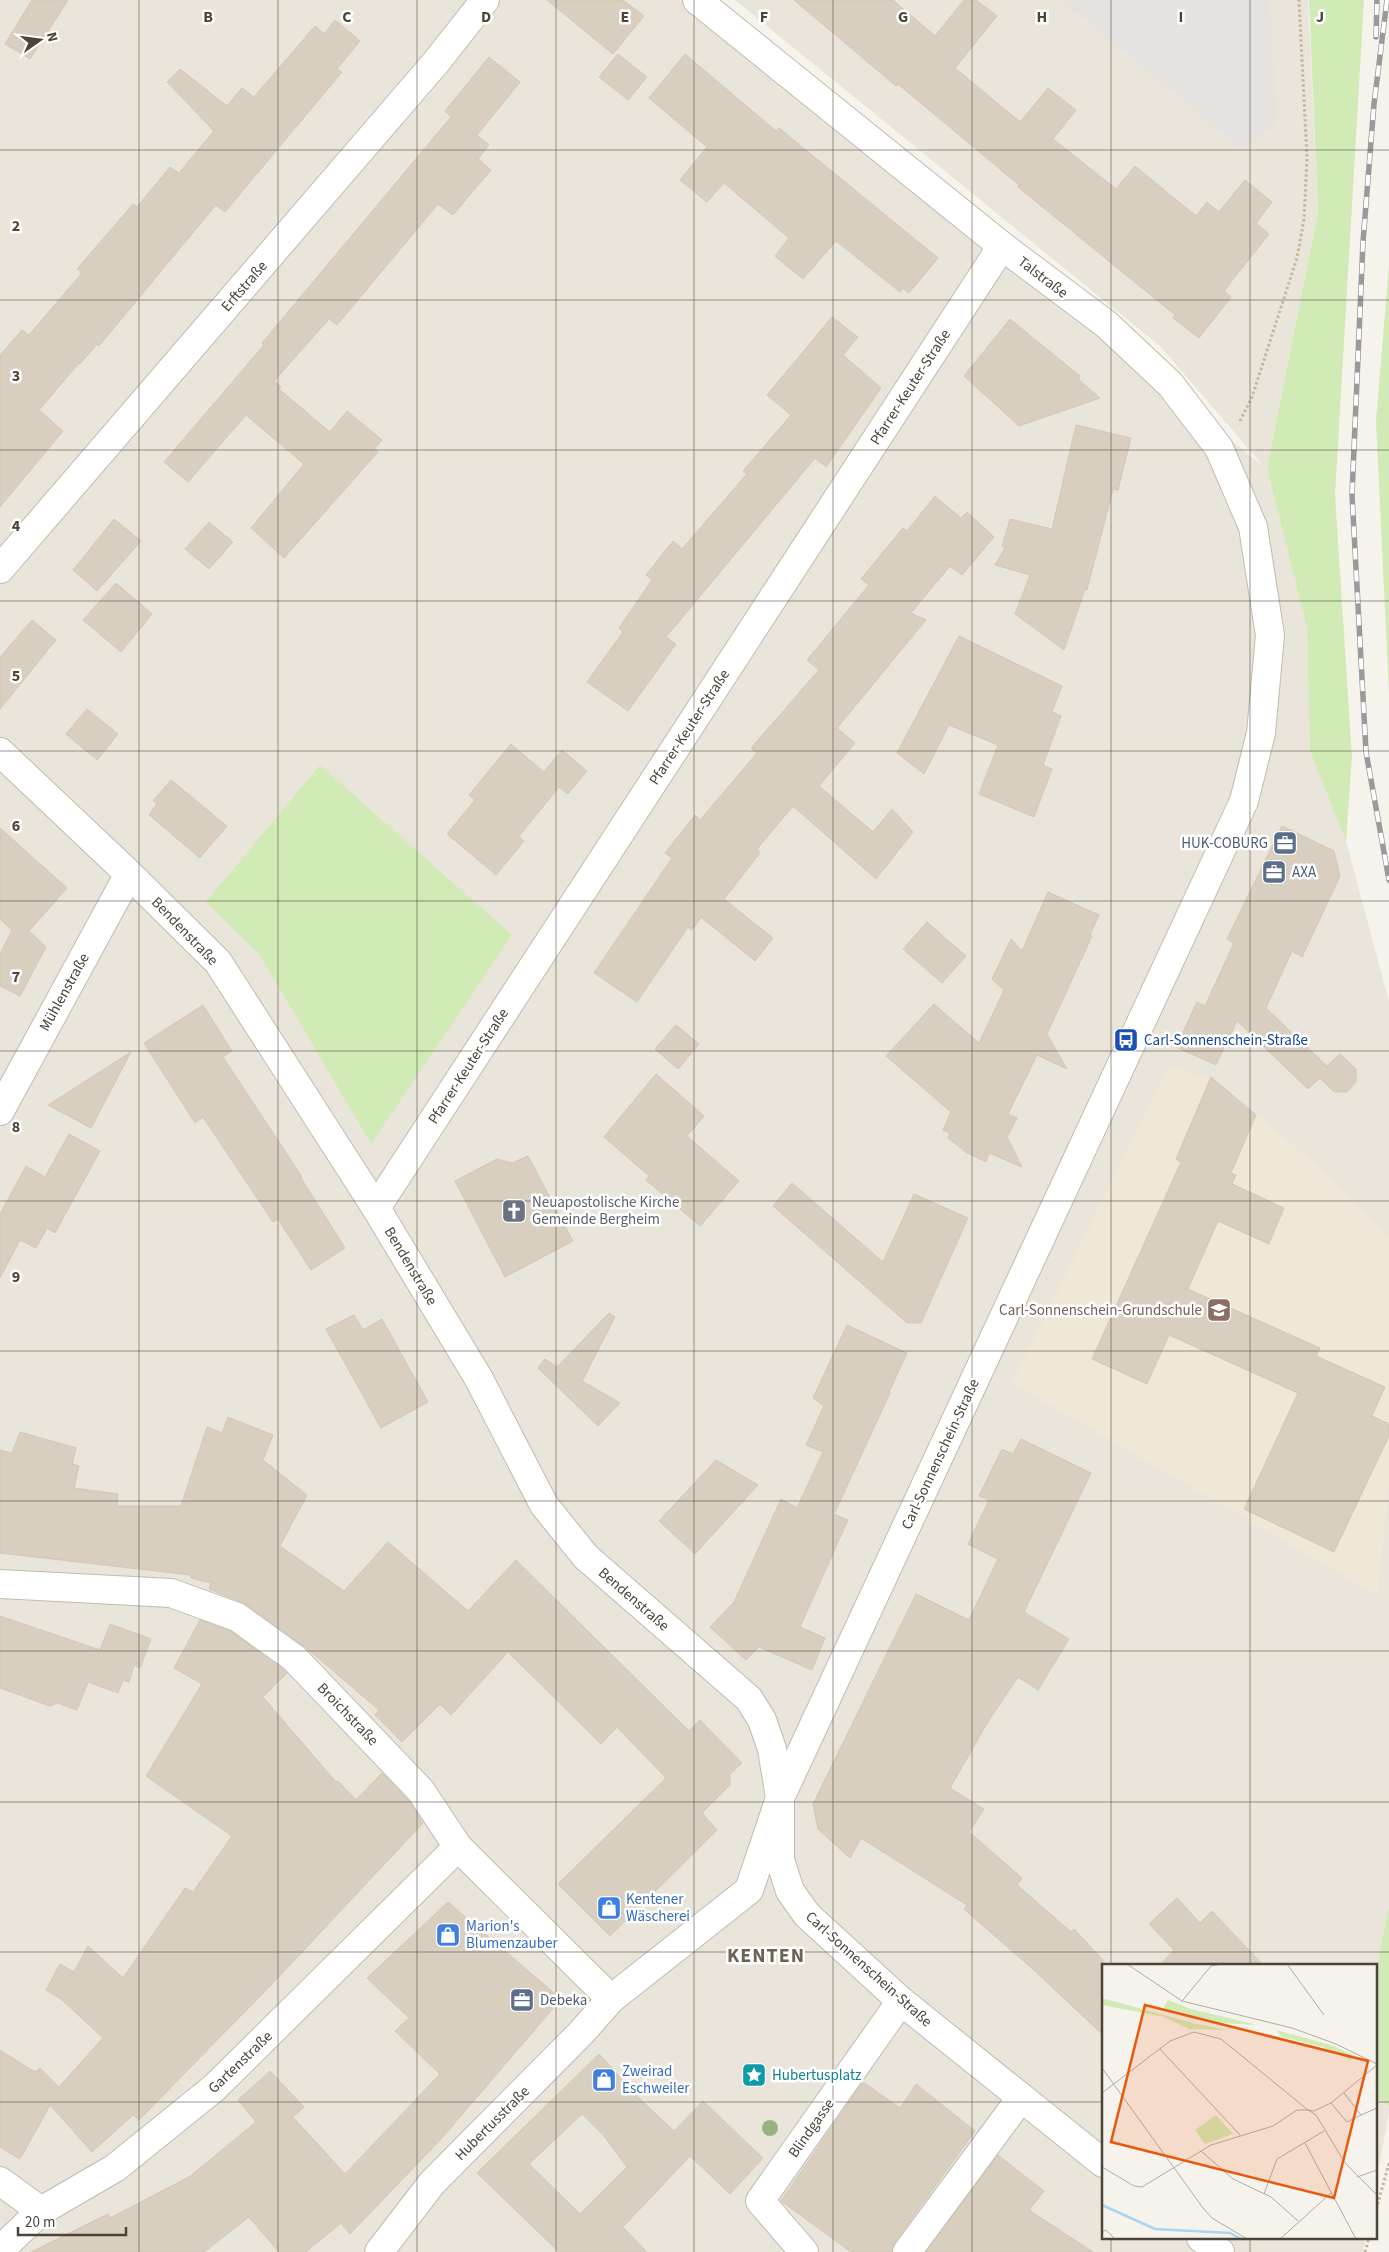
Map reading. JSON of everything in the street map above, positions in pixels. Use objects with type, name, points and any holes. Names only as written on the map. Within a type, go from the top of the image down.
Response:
[{"type":"street","name":"Erftstraße","points":[[0,569],[424,76],[486,0]]},
{"type":"street","name":"Talstraße","points":[[697,0],[1002,246],[1106,324],[1170,384],[1219,448],[1253,527],[1270,635]]},
{"type":"street","name":"Pfarrer-Keuter-Straße","points":[[376,1208],[1002,246]]},
{"type":"street","name":"Carl-Sonnenschein-Straße","points":[[1102,2161],[901,2001],[807,1915],[790,1891],[780,1860],[780,1798],[1244,801],[1261,733],[1270,635]]},
{"type":"street","name":"Bendenstraße","points":[[0,752],[129,874],[218,962],[376,1208],[479,1379],[544,1505],[586,1557],[749,1699],[762,1720],[772,1749],[780,1798]]},
{"type":"street","name":"Mühlenstraße","points":[[0,1111],[129,874]]},
{"type":"street","name":"Broichstraße","points":[[0,1584],[171,1593],[237,1617],[294,1658],[421,1791],[458,1847],[611,1999]]},
{"type":"street","points":[[611,1999],[749,1890],[780,1798]]},
{"type":"street","name":"Gartenstraße","points":[[0,2250],[41,2211],[115,2168],[214,2088],[458,1847]]},
{"type":"street","name":"Hubertusstraße","points":[[379,2252],[432,2183],[581,2033],[611,1999]]},
{"type":"street","name":"Blindgasse","points":[[804,2252],[760,2200],[901,2001]]},
{"type":"street","points":[[907,2252],[1021,2098]]},
{"type":"street","points":[[0,2182],[41,2211]]},
{"type":"street","points":[[1204,2240],[1220,2252]]},
{"type":"path","points":[[1219,448],[1238,426],[1252,397],[1297,258],[1304,219],[1307,158],[1299,0]]},
{"type":"path","points":[[1376,2210],[1389,2163]]},
{"type":"shaded area","points":[[0,0],[682,0],[1264,467],[1161,347],[735,0],[1308,0],[1318,212],[1267,469],[1307,628],[1310,751],[1346,841],[1389,1002],[1389,1906],[1376,1973],[1376,1964],[1102,1964],[1102,2240],[1366,2240],[1363,2252],[0,2252]]},
{"type":"shaded area","points":[[1061,0],[1269,0],[1278,123],[1243,151]]},
{"type":"shaded area","name":"Carl-Sonnenschein-Grundschule","points":[[1170,1065],[1218,1083],[1319,1167],[1389,1236],[1389,1484],[1377,1595],[1012,1383]]},
{"type":"shaded area","points":[[1389,2081],[1389,2113],[1376,2182],[1376,2082]]},
{"type":"green space","points":[[1309,0],[1364,0],[1335,495],[1352,757],[1346,841],[1310,751],[1307,628],[1267,469],[1318,212]]},
{"type":"green space","points":[[1389,265],[1389,695],[1376,421]]},
{"type":"green space","points":[[320,765],[512,935],[371,1144],[260,955],[206,902]]},
{"type":"green space","points":[[1389,1906],[1389,2106],[1376,2098],[1376,1973]]},
{"type":"building","points":[[32,0],[68,0],[30,59],[5,44]]},
{"type":"building","points":[[547,0],[623,0],[644,16],[613,54]]},
{"type":"building","points":[[794,0],[893,0],[935,36],[964,0],[976,0],[997,16],[955,68],[1020,122],[1048,88],[1076,110],[1053,139],[1116,189],[1135,166],[1196,216],[1207,202],[1219,212],[1245,180],[1272,202],[1256,223],[1269,234],[1224,291],[1231,297],[1199,338],[1173,318],[1175,315],[1018,187],[1019,185],[898,84],[896,86]]},
{"type":"building","points":[[335,20],[360,41],[337,69],[342,72],[225,212],[216,205],[99,346],[97,344],[79,363],[39,410],[63,431],[0,507],[0,355],[22,330],[29,335],[82,273],[77,269],[133,204],[137,207],[170,167],[179,173],[214,131],[167,82],[180,69],[227,106],[242,88],[254,97],[315,26],[324,34]]},
{"type":"building","points":[[618,54],[647,77],[628,100],[599,77]]},
{"type":"building","points":[[685,54],[776,131],[779,128],[938,258],[909,293],[903,288],[900,292],[836,241],[803,279],[775,256],[789,238],[724,183],[707,202],[680,180],[707,147],[649,98]]},
{"type":"building","points":[[489,57],[520,82],[477,135],[489,145],[478,159],[491,170],[453,215],[438,204],[337,325],[329,319],[274,381],[281,387],[279,389],[330,432],[347,411],[382,440],[374,449],[378,452],[284,558],[251,528],[304,464],[246,415],[188,482],[164,462],[264,345],[262,343],[451,117],[445,111]]},
{"type":"building","points":[[832,317],[858,337],[843,355],[881,388],[826,467],[815,458],[666,637],[676,644],[628,711],[587,682],[623,632],[619,628],[652,580],[646,575],[673,541],[682,549],[747,474],[743,471],[791,415],[767,395]]},
{"type":"building","points":[[1010,319],[1080,376],[1078,379],[1100,398],[1019,426],[964,376]]},
{"type":"building","points":[[1076,425],[1131,438],[1118,490],[1113,489],[1087,590],[1085,589],[1064,650],[1015,614],[1030,575],[995,565],[1005,548],[1002,546],[1010,519],[1052,529]]},
{"type":"building","points":[[935,496],[961,518],[967,512],[994,537],[962,575],[950,566],[911,613],[926,620],[837,728],[855,743],[819,786],[873,832],[892,809],[913,832],[876,879],[793,806],[757,849],[760,853],[724,899],[773,938],[755,961],[701,917],[692,930],[688,927],[637,1002],[594,973],[672,858],[665,853],[695,815],[700,820],[757,753],[751,748],[819,670],[807,660],[869,585],[861,579],[903,528],[907,531]]},
{"type":"building","points":[[114,519],[141,541],[97,591],[73,570]]},
{"type":"building","points":[[209,522],[233,542],[209,569],[185,549]]},
{"type":"building","points":[[116,583],[152,614],[121,652],[83,620]]},
{"type":"building","points":[[32,620],[56,640],[0,709],[0,657]]},
{"type":"building","points":[[959,636],[1062,686],[1052,712],[1061,716],[1043,765],[1052,769],[1034,817],[979,794],[998,745],[949,725],[924,774],[897,753]]},
{"type":"building","points":[[87,709],[118,734],[97,760],[66,734]]},
{"type":"building","points":[[511,744],[544,772],[562,750],[587,771],[568,794],[559,787],[519,836],[524,841],[496,875],[447,834],[475,800],[469,795]]},
{"type":"building","points":[[171,780],[227,826],[200,858],[149,815],[157,804],[153,801]]},
{"type":"building","points":[[1282,826],[1334,851],[1340,876],[1302,957],[1292,951],[1266,1008],[1327,1066],[1340,1054],[1356,1069],[1356,1082],[1347,1092],[1334,1092],[1320,1078],[1308,1089],[1237,1021],[1216,1065],[1176,1047],[1197,1002],[1205,1006],[1234,943],[1227,939]]},
{"type":"building","points":[[0,828],[67,888],[29,931],[46,947],[20,996],[0,986],[0,954],[12,930],[0,919]]},
{"type":"building","points":[[1048,892],[1099,915],[1090,935],[1092,936],[1047,1034],[1067,1069],[1037,1055],[1008,1114],[1017,1118],[1007,1137],[1022,1167],[989,1153],[986,1162],[967,1153],[948,1138],[950,1133],[943,1130],[951,1112],[886,1056],[934,1004],[979,1043],[1004,990],[992,979],[1011,939],[1022,951]]},
{"type":"building","points":[[927,922],[966,956],[942,983],[903,949]]},
{"type":"building","points":[[203,1005],[232,1051],[223,1057],[302,1177],[345,1248],[311,1270],[278,1219],[273,1222],[203,1117],[195,1123],[144,1043]]},
{"type":"building","points":[[676,1025],[699,1044],[678,1069],[655,1049]]},
{"type":"building","points":[[131,1052],[91,1128],[48,1105]]},
{"type":"building","points":[[656,1074],[704,1116],[687,1136],[739,1181],[700,1226],[646,1180],[649,1176],[604,1137]]},
{"type":"building","points":[[1211,1077],[1256,1115],[1231,1173],[1236,1175],[1232,1184],[1284,1208],[1269,1244],[1218,1221],[1188,1289],[1320,1348],[1316,1356],[1385,1387],[1372,1416],[1389,1424],[1389,1436],[1334,1552],[1244,1509],[1298,1393],[1169,1335],[1147,1384],[1092,1359],[1181,1162],[1176,1159]]},
{"type":"building","points":[[69,1134],[100,1151],[55,1233],[47,1228],[36,1248],[20,1240],[0,1278],[0,1214],[26,1166],[45,1177]]},
{"type":"building","name":"Neuapostolische Kirche Gemeinde Bergheim","points":[[528,1156],[573,1241],[505,1277],[455,1181],[497,1159],[512,1163]]},
{"type":"building","points":[[792,1183],[883,1262],[914,1194],[968,1218],[921,1323],[907,1323],[773,1206]]},
{"type":"building","points":[[609,1313],[615,1317],[582,1381],[620,1403],[598,1426],[538,1368],[545,1359],[557,1367]]},
{"type":"building","points":[[354,1315],[363,1330],[382,1319],[428,1402],[381,1428],[326,1329]]},
{"type":"building","points":[[847,1325],[907,1353],[834,1514],[848,1520],[800,1627],[825,1638],[812,1670],[759,1647],[746,1660],[710,1627],[734,1602],[781,1499],[797,1508],[823,1452],[806,1445],[824,1406],[813,1398]]},
{"type":"building","points":[[228,1417],[273,1435],[263,1460],[307,1495],[280,1546],[344,1591],[388,1542],[468,1611],[516,1560],[689,1731],[700,1720],[742,1763],[730,1774],[730,1785],[702,1813],[717,1830],[610,1936],[558,1884],[666,1778],[617,1727],[601,1744],[508,1652],[451,1715],[440,1704],[402,1742],[375,1715],[379,1710],[303,1645],[246,1604],[209,1589],[211,1583],[191,1578],[191,1575],[0,1553],[0,1450],[12,1453],[20,1432],[76,1448],[72,1464],[79,1466],[74,1488],[118,1494],[117,1506],[181,1506],[207,1427],[222,1433]]},
{"type":"building","points":[[1021,1439],[1091,1473],[1024,1612],[1069,1639],[1038,1690],[1018,1677],[989,1720],[950,1788],[984,1809],[969,1832],[1022,1878],[1017,1885],[1071,1932],[1074,1929],[1103,1960],[1102,2034],[1037,1973],[964,1909],[967,1905],[861,1838],[850,1858],[818,1829],[813,1804],[916,1594],[969,1620],[998,1559],[968,1544],[989,1500],[979,1496],[1002,1449],[1013,1454]]},
{"type":"building","points":[[716,1460],[758,1485],[695,1554],[659,1521]]},
{"type":"building","points":[[0,1616],[100,1650],[110,1624],[151,1639],[140,1668],[134,1665],[129,1682],[123,1680],[118,1693],[88,1682],[77,1710],[58,1703],[50,1706],[0,1688]]},
{"type":"building","points":[[200,1620],[230,1631],[287,1673],[263,1697],[336,1782],[338,1781],[356,1800],[382,1773],[409,1801],[423,1823],[274,1982],[139,2120],[133,2115],[92,2152],[50,2105],[20,2159],[0,2147],[0,2050],[35,2072],[40,2068],[59,2087],[103,2038],[61,1999],[46,1990],[60,1964],[74,1972],[88,1946],[123,1978],[185,1888],[193,1892],[232,1836],[146,1776],[202,1684],[174,1668]]},
{"type":"building","points":[[1177,1898],[1200,1923],[1212,1911],[1262,1964],[1161,1964],[1174,1950],[1149,1924]]},
{"type":"building","points":[[448,1902],[561,1999],[442,2138],[350,2234],[341,2223],[306,2252],[279,2252],[249,2217],[204,2252],[31,2252],[108,2214],[110,2218],[189,2177],[256,2122],[238,2100],[270,2071],[304,2107],[293,2117],[345,2174],[440,2074],[395,2031],[409,2018],[367,1978]]},
{"type":"building","points":[[599,2054],[640,2099],[674,2131],[703,2101],[763,2158],[730,2194],[690,2156],[623,2227],[647,2252],[559,2252],[477,2173]],"holes":[[[582,2114],[603,2135],[627,2167],[580,2214],[529,2164]]]},
{"type":"building","points":[[863,2082],[900,2108],[916,2084],[975,2131],[894,2243],[892,2252],[851,2252],[781,2201]]},
{"type":"building","points":[[998,2155],[1044,2191],[1029,2210],[1093,2252],[926,2252]]},
{"type":"railway","points":[[1376,37],[1377,0]]},
{"type":"railway","points":[[1387,0],[1374,104],[1363,242],[1352,495],[1366,752],[1389,880]]},
{"type":"place","name":"HUK-COBURG","points":[[1285,843]]},
{"type":"place","name":"AXA","points":[[1274,872]]},
{"type":"place","name":"Carl-Sonnenschein-Straße","points":[[1126,1040]]},
{"type":"place","name":"Neuapostolische Kirche Gemeinde Bergheim","points":[[514,1211]]},
{"type":"place","name":"Carl-Sonnenschein-Grundschule","points":[[1219,1310]]},
{"type":"place","name":"Kentener Wäscherei","points":[[609,1908]]},
{"type":"place","name":"Marion's Blumenzauber","points":[[448,1935]]},
{"type":"place","name":"Debeka","points":[[522,2000]]},
{"type":"place","name":"Hubertusplatz","points":[[754,2075]]},
{"type":"place","name":"Zweirad Eschweiler","points":[[604,2080]]},
{"type":"district","name":"KENTEN","points":[[766,1955]]}]
